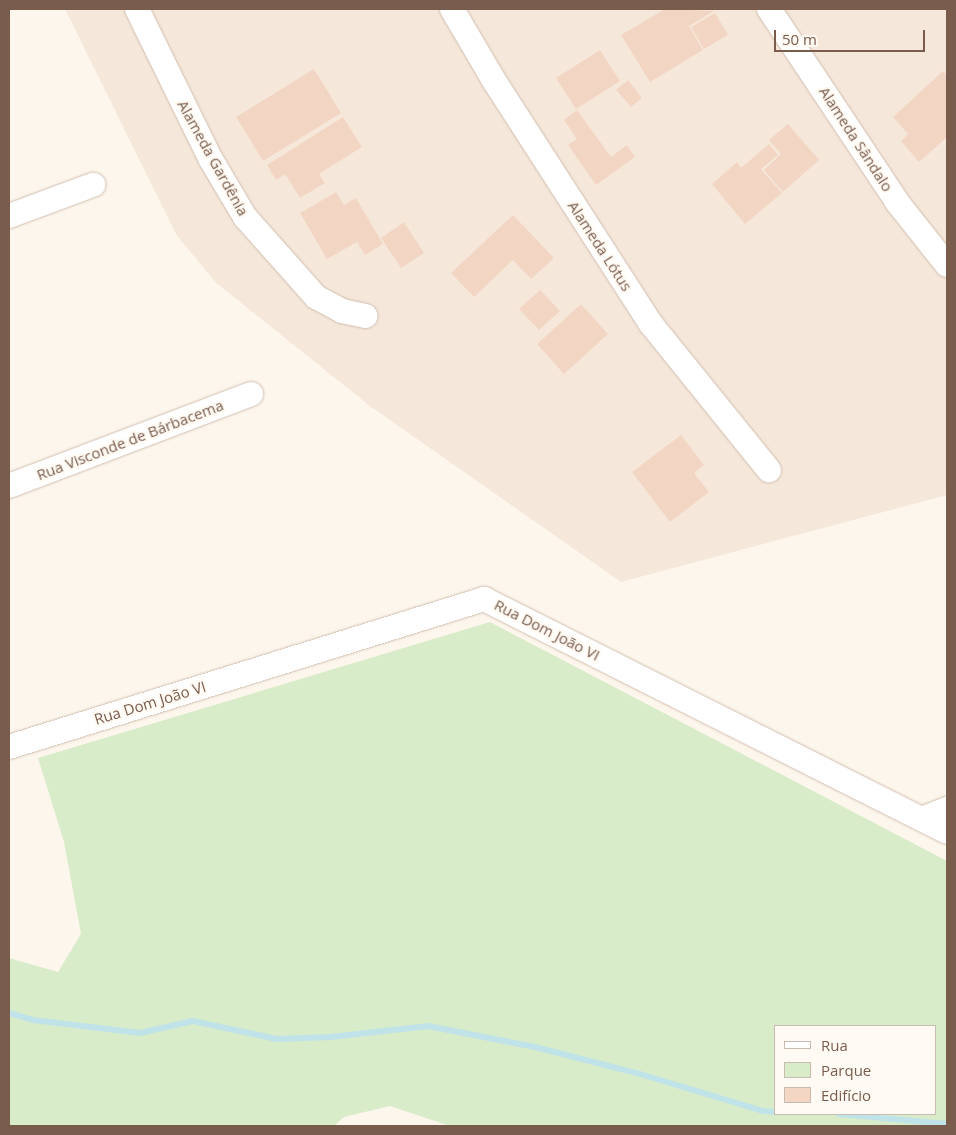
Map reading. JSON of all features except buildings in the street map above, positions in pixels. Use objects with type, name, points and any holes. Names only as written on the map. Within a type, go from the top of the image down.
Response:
[{"type":"street","name":"Alameda Gardênia","points":[[137,9],[210,158],[245,216],[316,297],[342,311],[365,316]]},
{"type":"street","name":"Alameda Lótus","points":[[452,9],[498,87],[651,324],[769,470]]},
{"type":"street","name":"Alameda Sândalo","points":[[768,9],[897,202],[947,265]]},
{"type":"street","points":[[9,216],[93,185]]},
{"type":"street","name":"Rua Visconde de Bárbacema","points":[[9,486],[251,394]]},
{"type":"street","name":"Rua Dom João VI","points":[[9,747],[484,599],[947,832]]},
{"type":"street","points":[[922,819],[947,809]]},
{"type":"shaded area","points":[[65,9],[947,9],[947,495],[621,582],[370,406],[215,282],[176,234]]},
{"type":"green space","points":[[490,622],[947,861],[947,1126],[450,1126],[390,1106],[344,1117],[334,1126],[9,1126],[9,958],[58,972],[81,934],[64,842],[38,758]]},
{"type":"waterway","points":[[9,1013],[33,1020],[140,1033],[193,1021],[276,1039],[331,1037],[428,1026],[535,1047],[640,1074],[763,1111],[774,1112]]},
{"type":"waterway","points":[[850,1115],[947,1124]]}]
